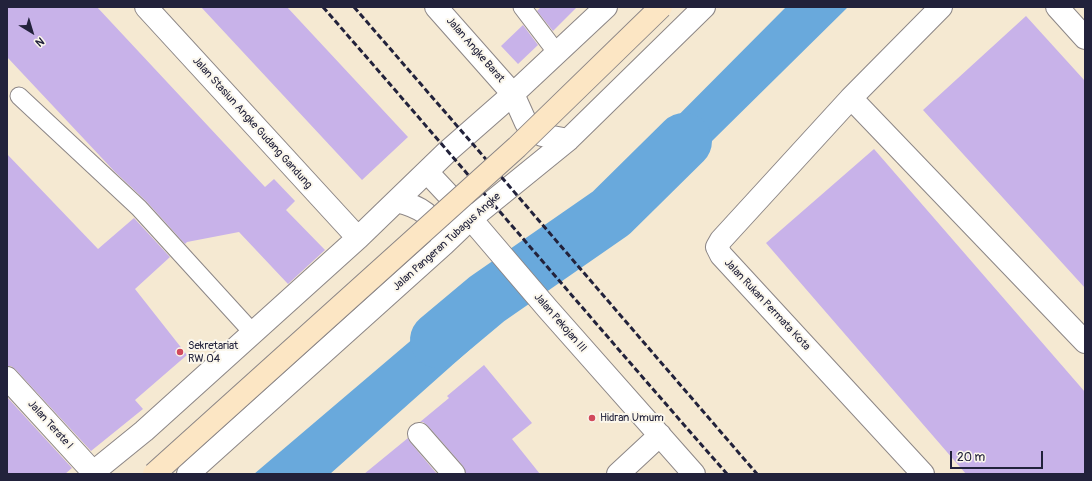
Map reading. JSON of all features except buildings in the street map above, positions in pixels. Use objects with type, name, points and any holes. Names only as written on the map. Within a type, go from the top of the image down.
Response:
[{"type":"main road","points":[[154,474],[516,147],[661,7]]},
{"type":"street","name":"Jalan Stasiun Angke Gudang Gandung","points":[[146,7],[358,238]]},
{"type":"street","name":"Jalan Angke Barat","points":[[436,7],[513,94],[526,124],[542,135],[568,140]]},
{"type":"street","points":[[92,473],[144,431],[358,238],[427,172],[606,7]]},
{"type":"street","name":"Jalan Pangeran Tubagus Angke","points":[[188,474],[471,218],[568,140],[704,7]]},
{"type":"street","name":"Jalan Rukan Permata Kota","points":[[923,474],[721,254],[717,247],[721,240],[851,98],[941,7]]},
{"type":"street","points":[[1057,7],[1085,38]]},
{"type":"street","points":[[851,98],[1085,342]]},
{"type":"street","name":"Jalan Pekojan III","points":[[427,172],[471,218],[547,308],[694,474]]},
{"type":"street","points":[[398,201],[415,206],[429,216],[439,228],[444,244]]},
{"type":"street","name":"Jalan Terate I","points":[[7,378],[92,473]]},
{"type":"street","points":[[419,434],[454,474]]},
{"type":"street","points":[[618,474],[660,435]]},
{"type":"lane","points":[[522,7],[557,52]]},
{"type":"lane","points":[[19,96],[139,208],[253,333]]},
{"type":"water","points":[[786,7],[848,7],[644,208],[614,180]]},
{"type":"water","points":[[484,273],[513,311],[330,474],[254,474],[428,326]]},
{"type":"waterway","points":[[438,340],[487,299],[611,213],[684,141]]},
{"type":"railway","points":[[323,7],[727,474]]},
{"type":"railway","points":[[354,7],[757,474]]},
{"type":"place","name":"Sekretariat RW 04","points":[[180,352]]},
{"type":"place","name":"Hidran Umum","points":[[592,418]]}]
